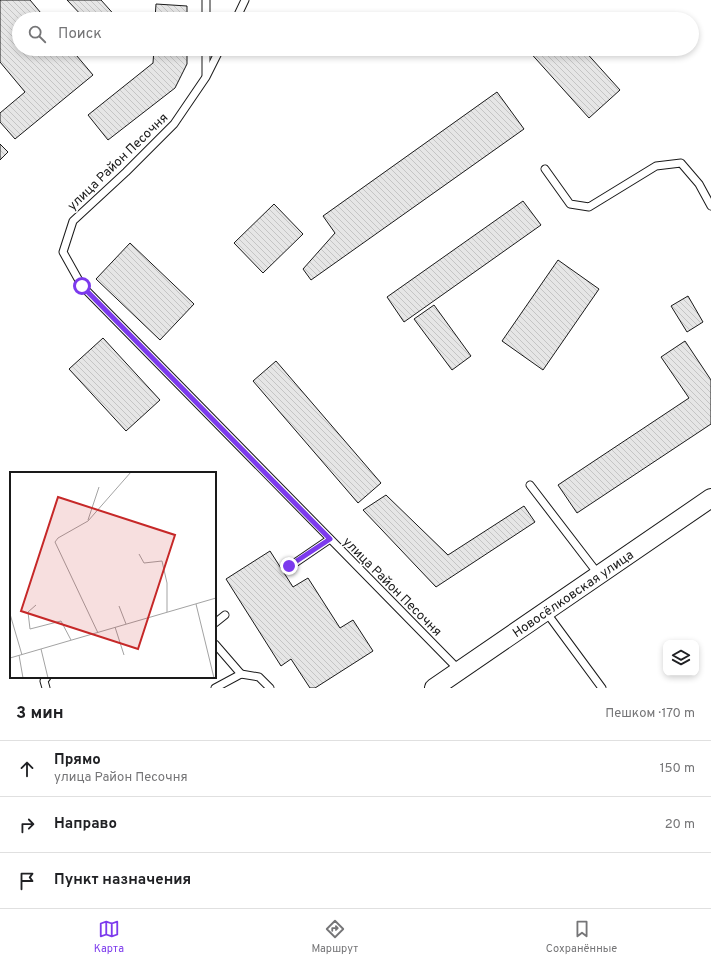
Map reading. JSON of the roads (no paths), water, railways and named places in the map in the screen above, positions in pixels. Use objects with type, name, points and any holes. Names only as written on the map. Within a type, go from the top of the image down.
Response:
[{"type":"street","name":"Новосёлковская улица","points":[[434,688],[711,498]]},
{"type":"lane","points":[[206,0],[206,12]]},
{"type":"lane","points":[[239,12],[245,0]]},
{"type":"lane","points":[[206,56],[206,77]]},
{"type":"lane","name":"улица Район Песочня","points":[[216,56],[206,77],[174,124],[126,172],[72,221],[64,252],[82,286],[459,670]]},
{"type":"lane","points":[[545,169],[570,204],[589,207],[656,166],[681,163],[700,184],[711,206]]},
{"type":"lane","points":[[530,485],[599,575]]},
{"type":"lane","points":[[289,566],[330,539]]},
{"type":"lane","points":[[545,612],[602,688]]},
{"type":"lane","points":[[216,622],[226,614]]},
{"type":"lane","points":[[216,645],[241,674]]},
{"type":"lane","points":[[215,688],[241,674],[259,677],[270,688]]},
{"type":"lane","points":[[46,678],[44,681],[46,688]]}]
